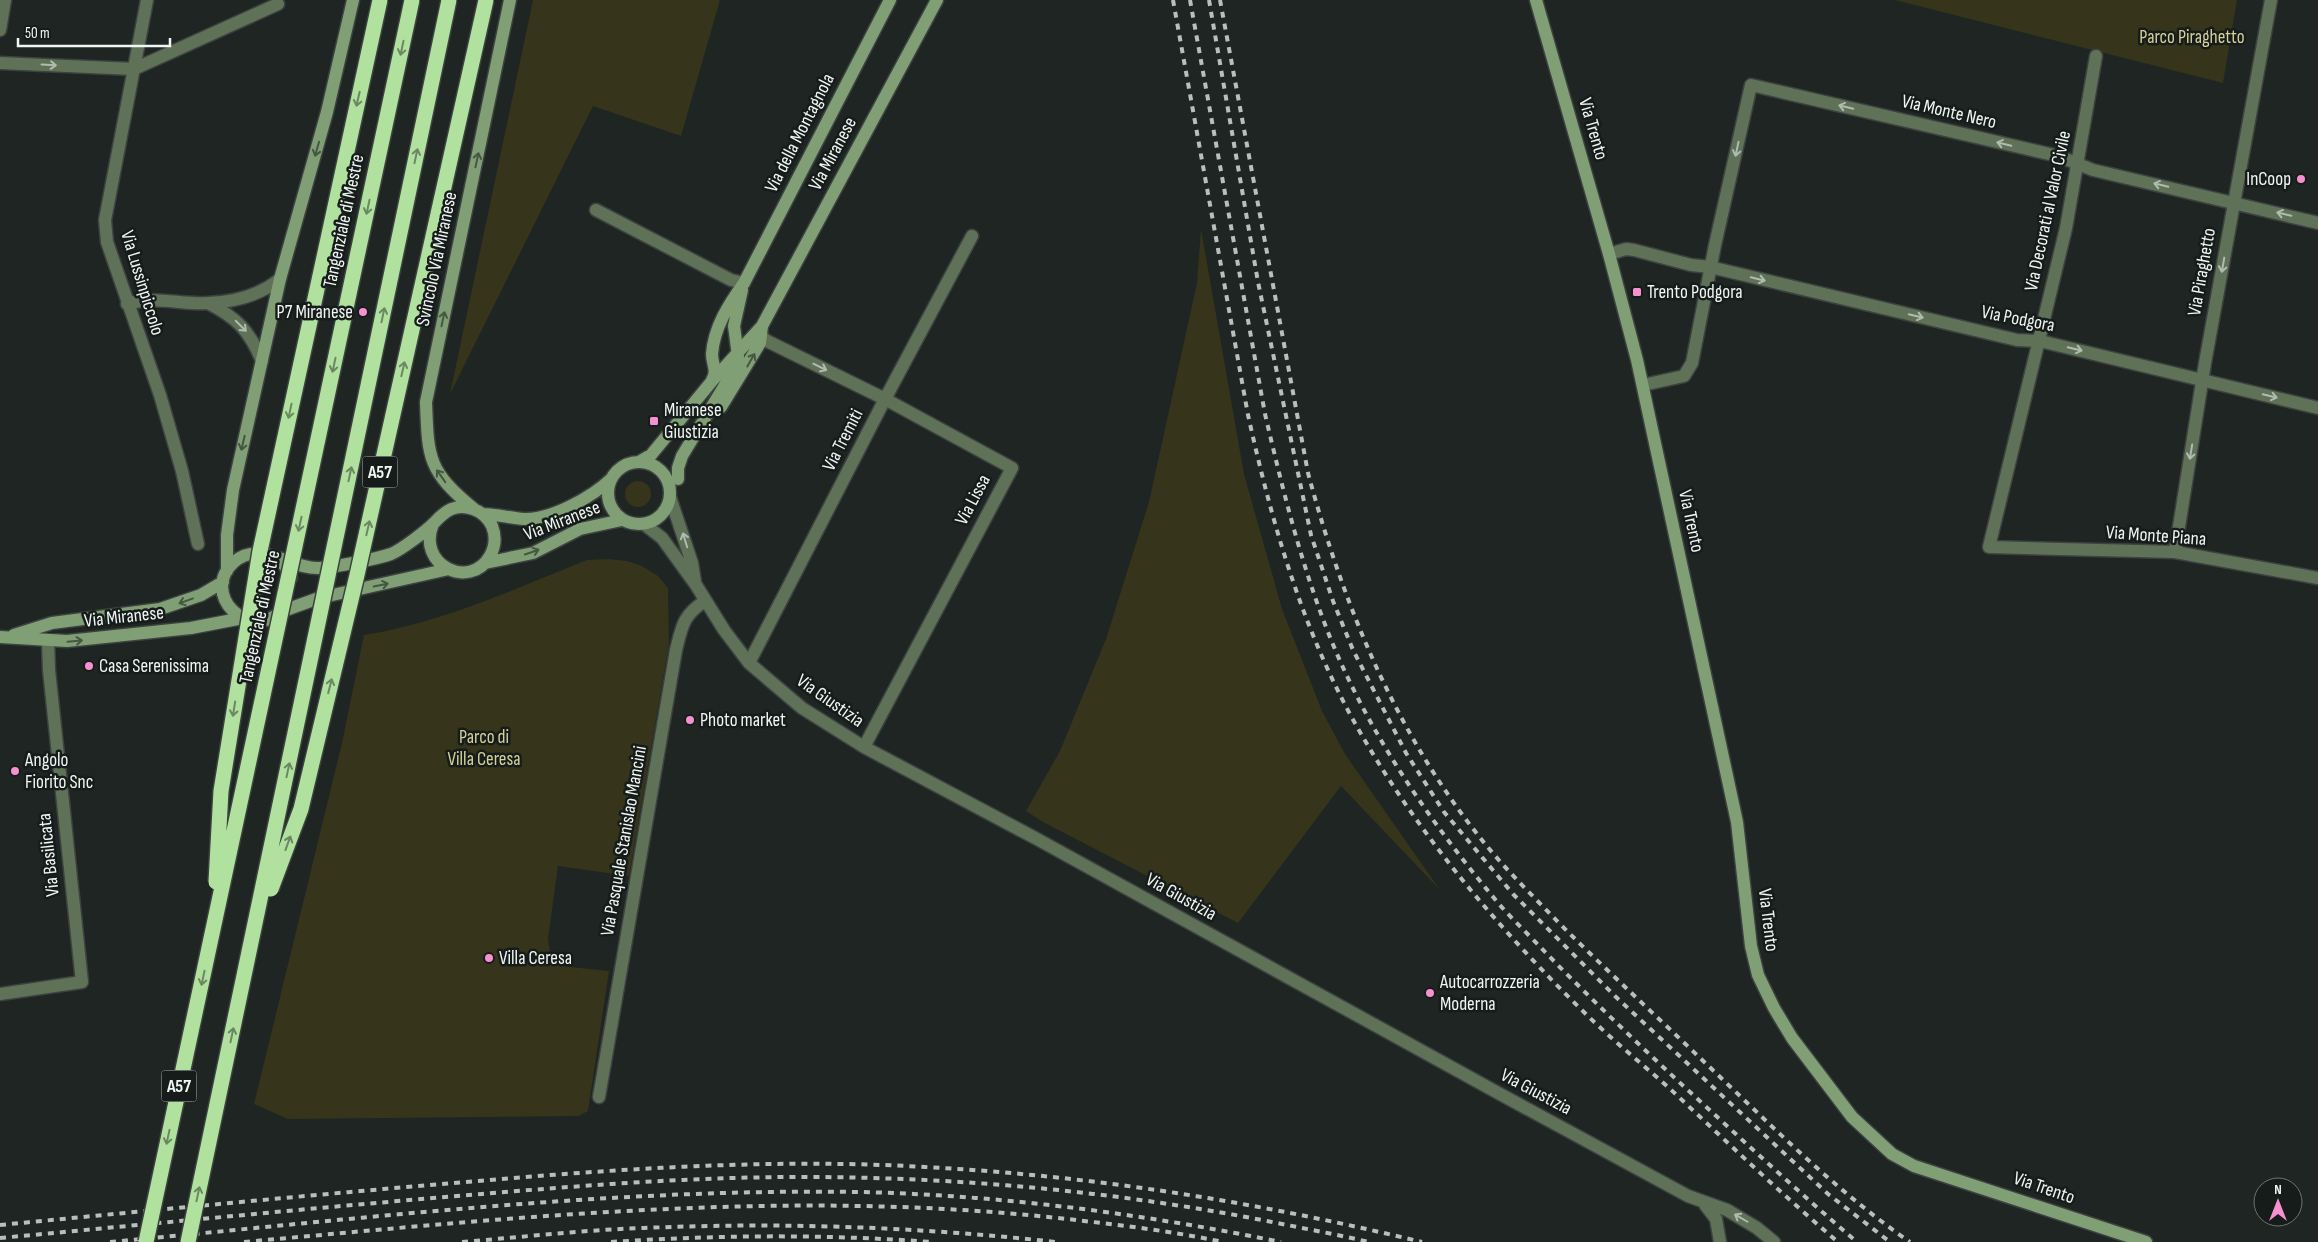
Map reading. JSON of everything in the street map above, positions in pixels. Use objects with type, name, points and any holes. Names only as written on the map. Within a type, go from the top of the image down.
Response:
[{"type":"highway","name":"A57","points":[[213,931],[221,791],[260,551],[380,0]]},
{"type":"highway","name":"Tangenziale di Mestre","points":[[146,1242],[412,0]]},
{"type":"highway","name":"A57","points":[[188,1242],[449,0]]},
{"type":"highway","name":"A57","points":[[253,938],[301,809],[359,565],[486,0]]},
{"type":"street","points":[[0,30],[6,0]]},
{"type":"street","name":"Via Lussinpiccolo","points":[[147,0],[105,220],[107,242],[162,405],[182,471],[198,544]]},
{"type":"street","points":[[243,618],[235,614],[226,602],[225,576],[229,511],[280,279],[327,112],[353,0]]},
{"type":"street","name":"Svincolo Via Miranese","points":[[479,512],[450,488],[436,469],[428,444],[426,402],[510,0]]},
{"type":"street","name":"Via della Montagnola","points":[[744,283],[890,0]]},
{"type":"street","name":"Via Miranese","points":[[638,462],[651,455],[712,381],[759,333],[937,0]]},
{"type":"street","name":"Via Trento","points":[[1536,0],[1609,254],[1643,385],[1737,822],[1751,946],[1758,975],[1774,1008],[1816,1072],[1852,1117],[1892,1154],[1914,1166],[2146,1242]]},
{"type":"street","name":"Via Piraghetto","points":[[2175,552],[2203,379],[2271,0]]},
{"type":"street","points":[[0,63],[134,69],[278,4]]},
{"type":"street","name":"Via Decorati al Valor Civile","points":[[1989,547],[2066,228],[2096,56]]},
{"type":"street","name":"Via Monte Nero","points":[[1710,267],[1751,85],[2058,156],[2093,170],[2318,223]]},
{"type":"street","points":[[596,210],[731,280],[744,283]]},
{"type":"street","name":"Via Tremiti","points":[[749,663],[885,398],[972,236]]},
{"type":"street","name":"Via Podgora","points":[[1609,254],[1626,249],[1634,250],[1691,265],[1710,267],[2017,340],[2040,341],[2318,408]]},
{"type":"street","points":[[1643,385],[1684,376],[1692,363],[1710,267]]},
{"type":"street","points":[[127,304],[143,299],[208,304],[248,297],[270,287],[280,279]]},
{"type":"street","points":[[678,479],[681,459],[734,371],[738,353],[734,338],[734,324],[744,283]]},
{"type":"street","points":[[712,381],[716,372],[712,351],[723,315],[744,283]]},
{"type":"street","points":[[208,304],[227,313],[246,329],[262,361]]},
{"type":"street","points":[[734,324],[741,335],[759,333]]},
{"type":"street","name":"Via Miranese","points":[[670,494],[713,418],[749,363],[760,343],[759,333]]},
{"type":"street","name":"Via Lissa","points":[[759,333],[767,341],[885,398],[1012,468],[864,747]]},
{"type":"street","points":[[638,462],[654,466],[662,472],[668,481],[670,494],[662,515],[644,524],[635,524],[622,520],[610,505],[607,492],[611,479],[624,465],[638,462]]},
{"type":"street","name":"Via Miranese","points":[[4,637],[52,624],[160,609],[201,595],[225,576],[234,562],[243,556],[254,553],[263,553],[278,559],[319,568],[392,554],[433,524],[447,510],[456,507],[526,519],[552,514],[600,489],[611,479]]},
{"type":"street","name":"Via Giustizia","points":[[670,494],[692,563],[696,585]]},
{"type":"street","name":"Via Miranese","points":[[479,512],[489,521],[494,535],[493,550],[485,563]]},
{"type":"street","name":"Via Miranese","points":[[4,637],[48,641],[144,634],[191,628],[243,618],[253,622],[264,621],[283,611],[320,598],[449,569],[462,572],[474,570],[485,563],[533,554],[580,530],[622,520]]},
{"type":"street","points":[[433,524],[429,539],[430,546],[436,560],[449,569]]},
{"type":"street","name":"Via Giustizia","points":[[644,524],[662,538],[749,663],[802,708],[864,747],[1046,844],[1688,1196],[1727,1210],[1757,1228],[1774,1242]]},
{"type":"street","name":"Via Monte Piana","points":[[1989,547],[2175,552],[2318,578]]},
{"type":"street","points":[[278,559],[288,572],[292,585],[290,599],[283,611]]},
{"type":"street","name":"Via Pasquale Stanislao Mancini","points":[[599,1097],[676,650],[685,618],[692,609],[705,601]]},
{"type":"street","name":"Via Basilicata","points":[[0,994],[82,982],[49,670],[48,641]]},
{"type":"street","points":[[1703,1202],[1716,1219],[1720,1242]]},
{"type":"green space","points":[[533,0],[720,0],[681,136],[593,106],[450,394]]},
{"type":"green space","name":"Parco Piraghetto","points":[[1895,0],[2237,0],[2223,83]]},
{"type":"green space","points":[[1201,229],[1244,474],[1282,609],[1322,711],[1345,754],[1440,890],[1341,786],[1238,923],[1043,822],[1026,811],[1060,751],[1106,639],[1149,502],[1197,283]]},
{"type":"green space","points":[[638,481],[647,485],[651,494],[647,503],[638,507],[629,503],[625,494],[629,485]]},
{"type":"green space","name":"Parco di Villa Ceresa","points":[[608,559],[627,561],[642,566],[658,576],[668,588],[669,644],[629,876],[558,866],[548,939],[552,965],[609,971],[588,1111],[579,1116],[288,1119],[254,1104],[342,743],[364,635],[393,630],[449,614],[587,560]]},
{"type":"railway","points":[[1173,0],[1248,415],[1257,454],[1277,531],[1302,607],[1333,680],[1351,716],[1375,758],[1430,838],[1459,876],[1523,949],[1599,1027],[1668,1087],[1773,1185],[1838,1242]]},
{"type":"railway","points":[[1190,0],[1265,414],[1280,475],[1314,595],[1337,654],[1370,721],[1430,816],[1475,875],[1505,910],[1611,1018],[1857,1242]]},
{"type":"railway","points":[[1209,0],[1258,282],[1311,535],[1333,601],[1353,650],[1406,753],[1444,812],[1513,894],[1616,997],[1828,1194],[1890,1242]]},
{"type":"railway","points":[[1220,0],[1308,473],[1338,572],[1377,669],[1400,715],[1454,804],[1486,845],[1521,884],[1593,956],[1801,1154],[1854,1200],[1910,1242]]},
{"type":"railway","points":[[0,1225],[349,1192],[580,1173],[695,1166],[810,1164],[925,1167],[988,1171],[1113,1184],[1237,1203],[1422,1242]]},
{"type":"railway","points":[[0,1238],[361,1204],[562,1188],[681,1180],[800,1177],[976,1183],[1093,1194],[1209,1210],[1369,1242]]},
{"type":"railway","points":[[110,1242],[484,1207],[578,1200],[765,1192],[912,1194],[1019,1202],[1177,1223],[1281,1242]]},
{"type":"railway","points":[[244,1242],[553,1216],[758,1206],[861,1206],[964,1210],[1126,1226],[1223,1242]]},
{"type":"railway","points":[[462,1242],[576,1232],[696,1226],[902,1229],[1056,1242]]},
{"type":"railway","points":[[611,1242],[771,1236],[931,1242]]},
{"type":"place","name":"InCoop","points":[[2301,179]]},
{"type":"place","name":"Trento Podgora","points":[[1637,292]]},
{"type":"place","name":"P7 Miranese","points":[[363,312]]},
{"type":"place","name":"Miranese Giustizia","points":[[654,421]]},
{"type":"place","name":"Casa Serenissima","points":[[89,666]]},
{"type":"place","name":"Photo market","points":[[690,720]]},
{"type":"place","name":"Angolo Fiorito Snc","points":[[15,771]]},
{"type":"place","name":"Villa Ceresa","points":[[489,958]]},
{"type":"place","name":"Autocarrozzeria Moderna","points":[[1430,993]]}]
